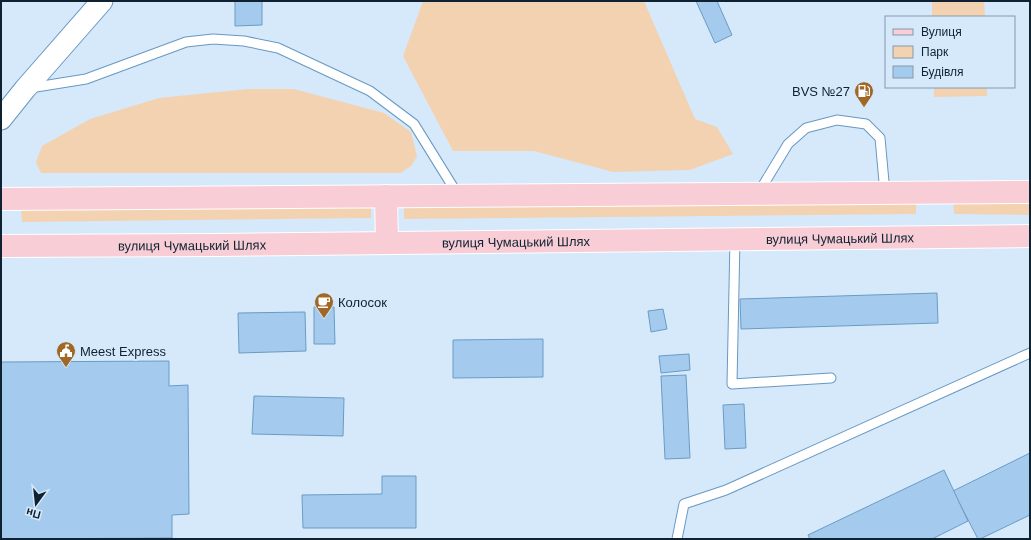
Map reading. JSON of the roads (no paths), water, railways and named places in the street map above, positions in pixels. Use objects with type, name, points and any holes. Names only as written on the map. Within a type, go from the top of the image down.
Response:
[{"type":"main road","points":[[1,199],[1030,192]]},
{"type":"main road","points":[[386,196],[387,243]]},
{"type":"main road","name":"вулиця Чумацький Шлях","points":[[1,246],[1030,236]]},
{"type":"street","points":[[1,119],[25,89],[102,1]]},
{"type":"lane","points":[[25,89],[86,79],[186,42],[213,39],[236,40],[278,48],[370,91],[414,124],[458,195]]},
{"type":"lane","points":[[758,194],[788,144],[806,128],[837,120],[866,124],[880,138],[885,193]]},
{"type":"lane","points":[[735,239],[732,384],[831,378]]},
{"type":"lane","points":[[677,539],[684,504],[726,490],[1030,353]]},
{"type":"place","name":"BVS №27","points":[[864,108]]},
{"type":"place","name":"Колосок","points":[[324,319]]},
{"type":"place","name":"Meest Express","points":[[66,368]]}]
